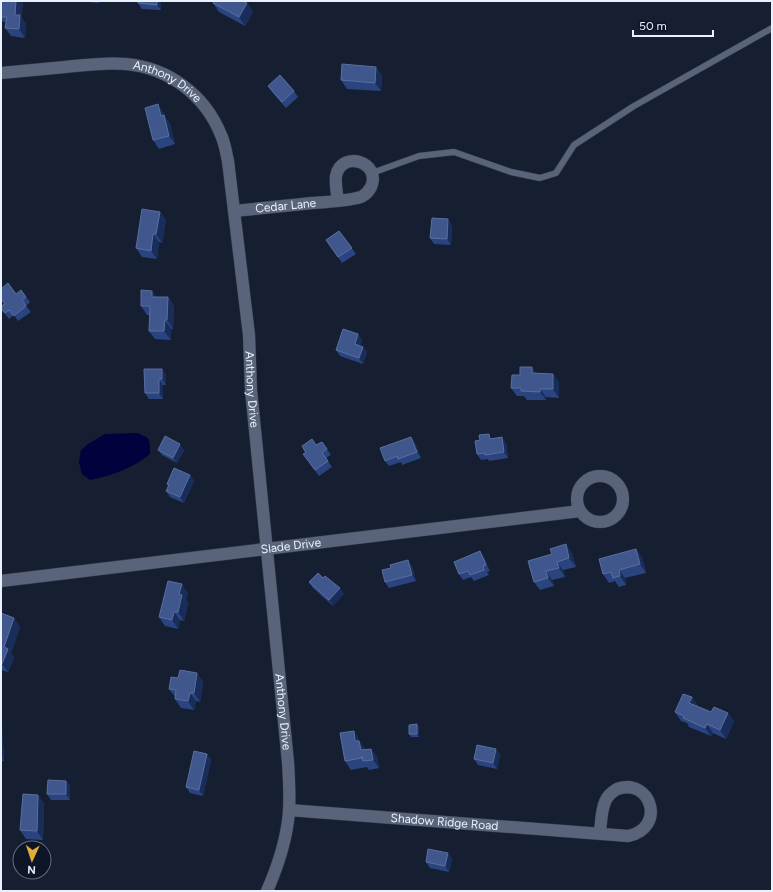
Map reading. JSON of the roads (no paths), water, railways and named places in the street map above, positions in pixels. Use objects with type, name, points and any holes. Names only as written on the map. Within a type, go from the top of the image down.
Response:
[{"type":"street","name":"Anthony Drive","points":[[1,73],[94,65],[126,64],[151,69],[174,78],[194,93],[210,113],[222,136],[228,161],[249,335],[251,390],[288,762],[288,825],[276,871],[266,891]]},
{"type":"street","points":[[338,200],[336,178],[337,172],[346,162],[358,161],[364,163],[369,167],[372,173]]},
{"type":"street","name":"Cedar Lane","points":[[234,211],[360,197],[365,194],[372,185],[372,173]]},
{"type":"street","name":"Slade Drive","points":[[1,581],[580,511]]},
{"type":"street","name":"Shadow Ridge Road","points":[[289,810],[628,836],[636,834],[642,830],[647,825],[650,818],[650,802],[645,795],[630,787],[614,791],[608,796],[604,804],[600,833]]},
{"type":"lane","points":[[372,173],[419,156],[454,152],[511,172],[540,178],[556,173],[574,144],[634,106],[772,28]]}]
